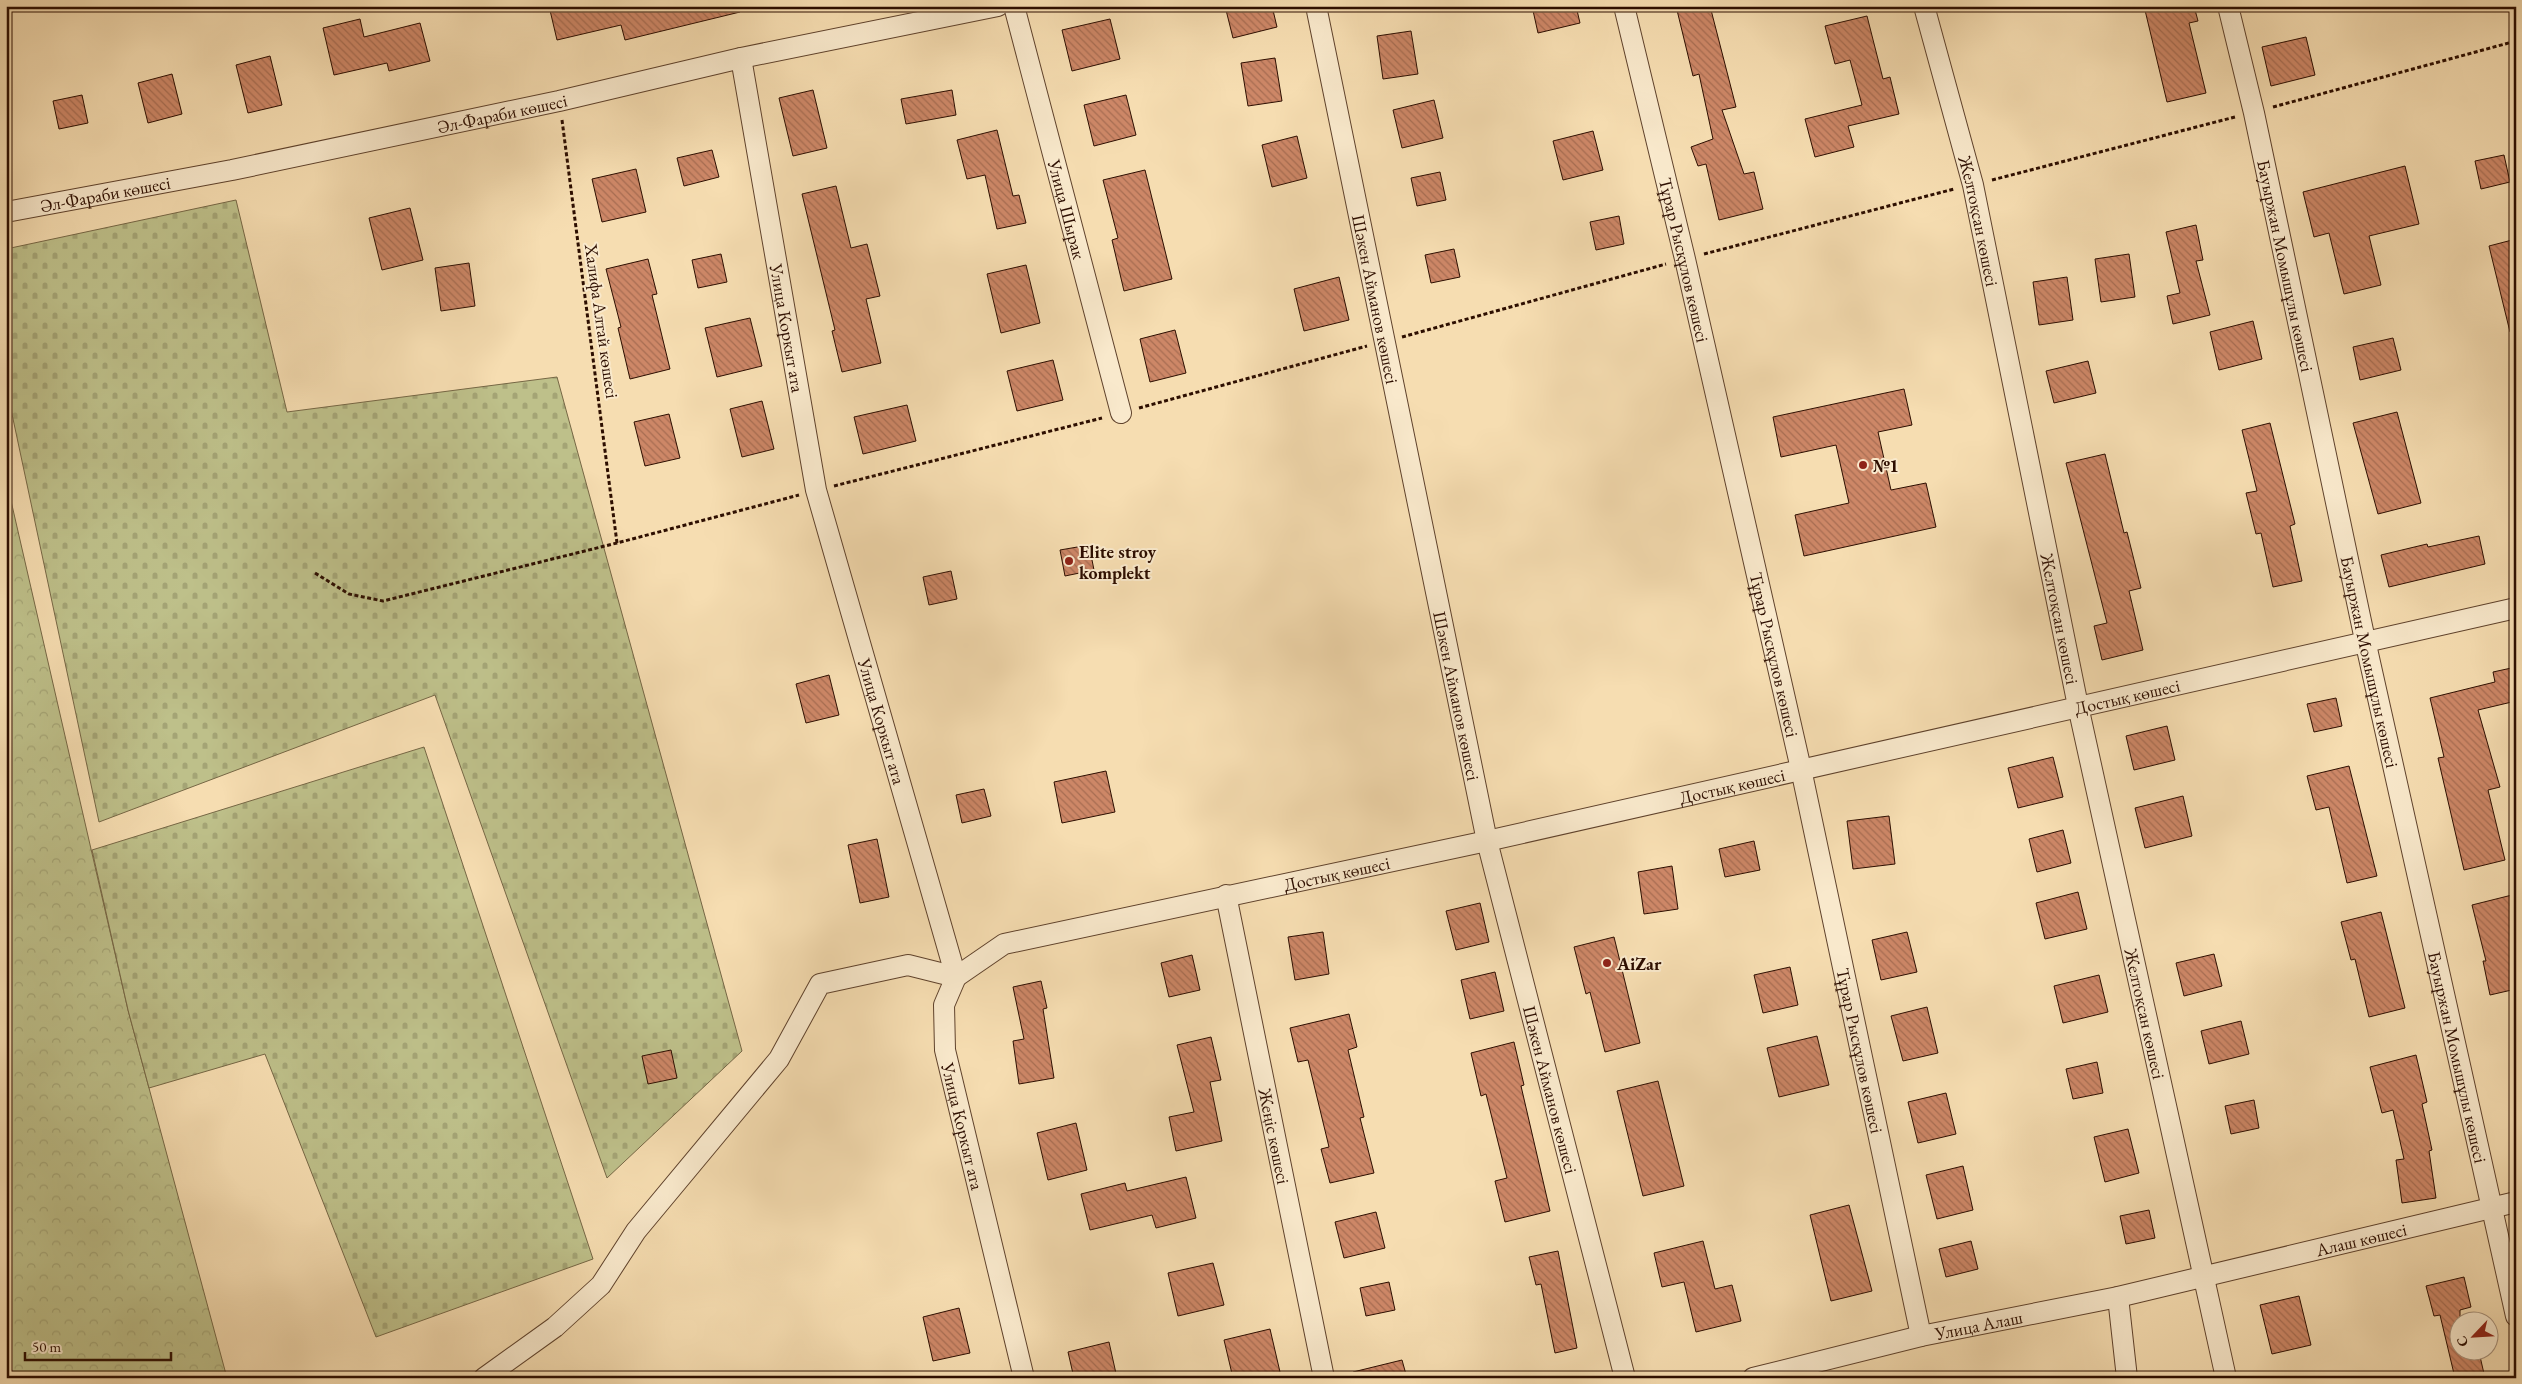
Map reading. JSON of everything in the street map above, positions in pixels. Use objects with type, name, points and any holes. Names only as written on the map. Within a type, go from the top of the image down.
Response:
[{"type":"street","name":"Әл-Фараби көшесі","points":[[6,212],[232,170],[559,101],[741,58],[998,6]]},
{"type":"street","name":"Улица Шырак","points":[[1014,6],[1122,412]]},
{"type":"street","name":"Шәкен Айманов көшесі","points":[[1316,6],[1487,841],[1625,1378]]},
{"type":"street","name":"Тұрар Рысқұлов көшесі","points":[[1624,6],[1685,259],[1801,769],[1921,1336]]},
{"type":"street","name":"Желтоқсан көшесі","points":[[1924,6],[1973,185],[2078,706],[2206,1276],[2226,1378]]},
{"type":"street","name":"Бауыржан Момышұлы көшесі","points":[[2228,6],[2254,113],[2365,640],[2516,1316]]},
{"type":"street","name":"Улица Коркыт ата","points":[[741,58],[816,490],[956,977],[944,1005],[945,1050],[1024,1378]]},
{"type":"street","name":"Достық көшесі","points":[[956,977],[1004,944],[1226,895],[1487,841],[2365,640],[2516,608]]},
{"type":"street","name":"Жеңіс көшесі","points":[[1226,895],[1324,1378]]},
{"type":"street","points":[[484,1378],[555,1327],[601,1285],[636,1231],[779,1059],[820,984],[908,965],[956,977]]},
{"type":"street","name":"Алаш көшесі","points":[[2206,1276],[2516,1202]]},
{"type":"street","name":"Улица Алаш","points":[[1753,1378],[1921,1336],[2118,1298],[2206,1276]]},
{"type":"street","points":[[2118,1298],[2127,1378]]},
{"type":"path","points":[[315,573],[349,594],[383,601],[618,543],[1122,412],[1685,259],[2254,113],[2516,41]]},
{"type":"path","name":"Халифа Алтай көшесі","points":[[559,101],[618,543]]},
{"type":"green space","points":[[236,200],[287,412],[557,377],[742,1051],[607,1178],[435,695],[99,822],[6,386],[6,249]]},
{"type":"green space","points":[[6,479],[128,1010],[227,1378],[14,1378],[6,1348]]},
{"type":"green space","points":[[424,747],[593,1259],[376,1337],[265,1054],[149,1088],[128,1010],[92,850]]},
{"type":"building","points":[[549,6],[739,6],[740,12],[625,40],[621,25],[557,40]]},
{"type":"building","points":[[1225,6],[1272,6],[1277,27],[1233,38]]},
{"type":"building","points":[[1532,6],[1576,6],[1580,23],[1538,33]]},
{"type":"building","points":[[1676,6],[1710,6],[1736,107],[1722,110],[1744,174],[1754,172],[1763,209],[1719,220],[1706,164],[1698,166],[1691,147],[1713,139],[1699,74],[1693,76]]},
{"type":"building","points":[[2144,6],[2194,6],[2198,21],[2189,23],[2206,93],[2167,102]]},
{"type":"building","points":[[1867,16],[1883,79],[1890,77],[1899,114],[1848,126],[1854,147],[1815,157],[1805,119],[1862,105],[1850,60],[1835,64],[1825,26]]},
{"type":"building","points":[[360,19],[364,37],[420,23],[430,61],[389,71],[387,63],[334,75],[323,28]]},
{"type":"building","points":[[1110,19],[1120,59],[1072,71],[1062,30]]},
{"type":"building","points":[[1411,31],[1418,74],[1383,79],[1377,36]]},
{"type":"building","points":[[2306,37],[2315,75],[2271,86],[2262,47]]},
{"type":"building","points":[[270,56],[282,105],[248,113],[236,65]]},
{"type":"building","points":[[1275,58],[1282,101],[1248,106],[1241,63]]},
{"type":"building","points":[[172,74],[182,114],[148,123],[138,83]]},
{"type":"building","points":[[813,90],[827,148],[793,156],[779,98]]},
{"type":"building","points":[[952,90],[956,115],[906,124],[901,99]]},
{"type":"building","points":[[82,95],[88,123],[59,129],[53,101]]},
{"type":"building","points":[[1126,95],[1136,135],[1094,146],[1084,105]]},
{"type":"building","points":[[1434,100],[1443,138],[1402,148],[1393,110]]},
{"type":"building","points":[[997,130],[1013,196],[1019,195],[1026,223],[997,229],[985,175],[967,179],[957,140]]},
{"type":"building","points":[[1593,131],[1603,170],[1563,180],[1553,141]]},
{"type":"building","points":[[1297,136],[1307,178],[1272,187],[1262,145]]},
{"type":"building","points":[[712,150],[719,177],[684,186],[677,158]]},
{"type":"building","points":[[2504,155],[2510,182],[2481,189],[2475,161]]},
{"type":"building","points":[[2405,166],[2419,224],[2369,236],[2381,285],[2344,294],[2329,233],[2314,237],[2303,192]]},
{"type":"building","points":[[636,169],[646,212],[602,222],[592,179]]},
{"type":"building","points":[[1145,170],[1172,279],[1124,291],[1112,240],[1118,238],[1103,180]]},
{"type":"building","points":[[1440,172],[1446,200],[1417,206],[1411,178]]},
{"type":"building","points":[[836,186],[851,248],[867,244],[880,296],[866,299],[881,363],[842,372],[832,331],[835,330],[802,194]]},
{"type":"building","points":[[410,208],[423,260],[382,270],[369,218]]},
{"type":"building","points":[[1619,216],[1624,244],[1596,250],[1590,222]]},
{"type":"building","points":[[2196,225],[2203,260],[2196,261],[2210,315],[2173,324],[2167,296],[2180,293],[2166,232]]},
{"type":"building","points":[[2516,239],[2516,332],[2510,332],[2489,246]]},
{"type":"building","points":[[1454,249],[1460,277],[1431,283],[1425,255]]},
{"type":"building","points":[[721,254],[727,282],[698,288],[692,260]]},
{"type":"building","points":[[2129,254],[2135,297],[2101,302],[2095,259]]},
{"type":"building","points":[[648,259],[657,294],[652,295],[670,369],[630,379],[618,328],[621,327],[606,269]]},
{"type":"building","points":[[469,263],[475,306],[441,311],[435,268]]},
{"type":"building","points":[[1026,265],[1040,323],[1001,333],[987,274]]},
{"type":"building","points":[[1339,277],[1349,320],[1304,331],[1294,289]]},
{"type":"building","points":[[2067,277],[2073,320],[2039,325],[2033,282]]},
{"type":"building","points":[[750,318],[762,366],[717,377],[705,328]]},
{"type":"building","points":[[2253,321],[2262,359],[2219,370],[2210,332]]},
{"type":"building","points":[[1175,330],[1186,373],[1150,382],[1140,339]]},
{"type":"building","points":[[2393,338],[2401,370],[2360,380],[2353,347]]},
{"type":"building","points":[[1053,360],[1063,400],[1017,411],[1007,371]]},
{"type":"building","points":[[2088,361],[2096,393],[2054,403],[2046,371]]},
{"type":"building","name":"№1","points":[[1904,389],[1912,425],[1878,432],[1891,490],[1926,483],[1936,527],[1804,556],[1795,515],[1849,503],[1836,445],[1781,457],[1773,417]]},
{"type":"building","points":[[762,401],[774,449],[742,457],[730,409]]},
{"type":"building","points":[[907,405],[916,441],[863,454],[854,417]]},
{"type":"building","points":[[2397,412],[2421,503],[2378,514],[2353,423]]},
{"type":"building","points":[[669,414],[680,458],[645,466],[634,422]]},
{"type":"building","points":[[2270,423],[2295,524],[2290,526],[2302,581],[2273,587],[2261,533],[2256,534],[2246,493],[2257,491],[2242,430]]},
{"type":"building","points":[[2105,454],[2124,533],[2127,532],[2141,588],[2129,591],[2143,650],[2102,660],[2094,626],[2107,623],[2066,463]]},
{"type":"building","points":[[2479,536],[2485,564],[2389,587],[2381,555],[2427,544],[2428,547]]},
{"type":"building","points":[[1089,545],[1094,570],[1065,576],[1060,550]]},
{"type":"building","points":[[951,571],[957,599],[929,605],[923,577]]},
{"type":"building","points":[[2516,667],[2516,701],[2478,710],[2500,787],[2488,790],[2505,860],[2464,870],[2438,758],[2444,757],[2430,698],[2495,682],[2493,672]]},
{"type":"building","points":[[829,675],[839,715],[806,723],[796,684]]},
{"type":"building","points":[[2336,698],[2342,726],[2314,732],[2307,704]]},
{"type":"building","points":[[2167,726],[2175,760],[2134,770],[2126,736]]},
{"type":"building","points":[[2053,757],[2063,797],[2018,808],[2008,768]]},
{"type":"building","points":[[2349,766],[2377,876],[2347,883],[2329,807],[2316,810],[2307,776]]},
{"type":"building","points":[[1106,771],[1115,812],[1062,823],[1054,782]]},
{"type":"building","points":[[984,789],[991,816],[962,823],[956,795]]},
{"type":"building","points":[[2183,796],[2192,836],[2145,848],[2135,808]]},
{"type":"building","points":[[1889,816],[1895,864],[1853,869],[1847,821]]},
{"type":"building","points":[[2063,830],[2071,863],[2037,872],[2029,839]]},
{"type":"building","points":[[877,839],[889,897],[860,903],[848,845]]},
{"type":"building","points":[[1754,841],[1760,870],[1725,877],[1719,849]]},
{"type":"building","points":[[1672,866],[1678,909],[1644,914],[1638,872]]},
{"type":"building","points":[[2078,892],[2087,929],[2045,939],[2036,903]]},
{"type":"building","points":[[2516,894],[2516,989],[2490,995],[2483,961],[2486,961],[2472,905]]},
{"type":"building","points":[[1480,903],[1489,942],[1456,950],[1446,911]]},
{"type":"building","points":[[2381,912],[2405,1008],[2369,1017],[2355,959],[2351,960],[2341,922]]},
{"type":"building","points":[[1323,932],[1329,974],[1295,980],[1288,937]]},
{"type":"building","points":[[1907,932],[1917,972],[1881,980],[1872,940]]},
{"type":"building","points":[[1614,937],[1640,1043],[1605,1052],[1590,992],[1586,994],[1574,947]]},
{"type":"building","points":[[2214,954],[2222,986],[2184,996],[2176,963]]},
{"type":"building","points":[[1192,955],[1200,990],[1169,997],[1161,963]]},
{"type":"building","points":[[1790,967],[1798,1005],[1763,1013],[1754,975]]},
{"type":"building","points":[[1495,972],[1504,1011],[1470,1019],[1461,980]]},
{"type":"building","points":[[2099,975],[2108,1012],[2063,1023],[2054,986]]},
{"type":"building","points":[[1041,981],[1047,1008],[1043,1009],[1054,1078],[1019,1084],[1013,1041],[1024,1039],[1013,987]]},
{"type":"building","points":[[1927,1007],[1938,1053],[1903,1061],[1891,1016]]},
{"type":"building","points":[[1349,1014],[1357,1047],[1348,1050],[1364,1117],[1360,1118],[1374,1173],[1330,1183],[1321,1149],[1329,1147],[1308,1060],[1298,1062],[1290,1028]]},
{"type":"building","points":[[2241,1021],[2249,1054],[2209,1064],[2201,1031]]},
{"type":"building","points":[[1817,1036],[1829,1085],[1779,1097],[1767,1048]]},
{"type":"building","points":[[1211,1037],[1221,1080],[1210,1082],[1222,1141],[1176,1151],[1169,1117],[1194,1112],[1177,1045]]},
{"type":"building","points":[[1514,1042],[1524,1085],[1521,1086],[1550,1211],[1505,1222],[1495,1181],[1507,1178],[1486,1094],[1481,1096],[1471,1053]]},
{"type":"building","points":[[671,1050],[677,1078],[648,1084],[642,1056]]},
{"type":"building","points":[[2416,1055],[2427,1102],[2422,1104],[2432,1150],[2429,1151],[2436,1198],[2402,1203],[2396,1160],[2404,1159],[2393,1110],[2382,1113],[2370,1067]]},
{"type":"building","points":[[2097,1062],[2103,1093],[2073,1099],[2066,1069]]},
{"type":"building","points":[[1658,1081],[1684,1186],[1643,1196],[1617,1091]]},
{"type":"building","points":[[1946,1093],[1956,1134],[1918,1143],[1908,1102]]},
{"type":"building","points":[[2254,1100],[2259,1128],[2231,1134],[2225,1106]]},
{"type":"building","points":[[1076,1123],[1087,1170],[1048,1180],[1037,1133]]},
{"type":"building","points":[[2128,1129],[2139,1173],[2105,1182],[2094,1137]]},
{"type":"building","points":[[1963,1166],[1973,1210],[1937,1219],[1926,1175]]},
{"type":"building","points":[[1186,1177],[1196,1218],[1156,1228],[1152,1215],[1090,1230],[1081,1194],[1125,1183],[1127,1191]]},
{"type":"building","points":[[1849,1205],[1872,1291],[1831,1301],[1810,1215]]},
{"type":"building","points":[[2149,1210],[2155,1238],[2126,1244],[2120,1216]]},
{"type":"building","points":[[1376,1212],[1385,1248],[1344,1258],[1335,1222]]},
{"type":"building","points":[[1703,1241],[1715,1289],[1732,1285],[1741,1321],[1696,1332],[1684,1282],[1662,1287],[1654,1253]]},
{"type":"building","points":[[1971,1241],[1978,1269],[1946,1277],[1939,1249]]},
{"type":"building","points":[[1558,1251],[1577,1348],[1555,1353],[1541,1284],[1536,1285],[1529,1257]]},
{"type":"building","points":[[1213,1263],[1224,1305],[1178,1316],[1168,1273]]},
{"type":"building","points":[[2464,1277],[2471,1307],[2460,1310],[2460,1312],[2450,1312],[2450,1357],[2440,1315],[2434,1316],[2426,1286]]},
{"type":"building","points":[[1389,1282],[1395,1310],[1366,1316],[1360,1288]]},
{"type":"building","points":[[2299,1296],[2311,1345],[2272,1354],[2260,1305]]},
{"type":"building","points":[[959,1308],[970,1353],[933,1361],[923,1317]]},
{"type":"building","points":[[1270,1329],[1280,1372],[1255,1378],[1233,1378],[1224,1340]]},
{"type":"building","points":[[1109,1342],[1117,1378],[1074,1378],[1068,1352]]},
{"type":"building","points":[[1402,1360],[1407,1378],[1354,1378],[1353,1372]]},
{"type":"building","points":[[2451,1362],[2481,1362],[2485,1378],[2455,1378]]},
{"type":"place","name":"№1","points":[[1863,465]]},
{"type":"place","name":"Elite stroy komplekt","points":[[1069,561]]},
{"type":"place","name":"AiZar","points":[[1607,963]]}]
